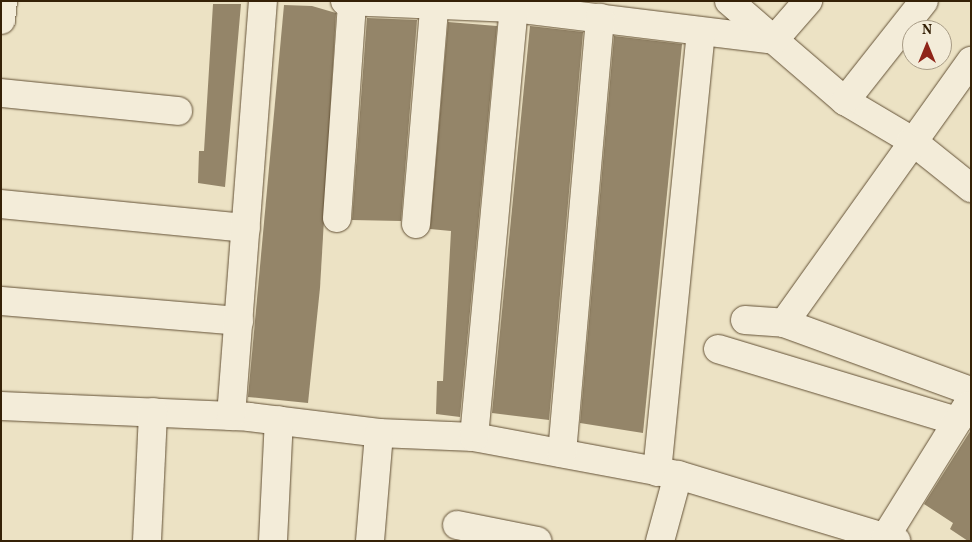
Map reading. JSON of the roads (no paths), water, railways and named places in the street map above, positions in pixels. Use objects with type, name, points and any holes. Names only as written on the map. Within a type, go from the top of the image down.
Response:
[{"type":"street","points":[[1,20],[3,1]]},
{"type":"street","points":[[231,416],[263,1]]},
{"type":"street","points":[[345,1],[434,8],[514,8],[701,33],[774,40]]},
{"type":"street","points":[[729,1],[845,101],[911,140],[971,188]]},
{"type":"street","points":[[774,40],[808,1]]},
{"type":"street","points":[[845,101],[924,1]]},
{"type":"street","points":[[337,218],[352,2]]},
{"type":"street","points":[[416,224],[434,8]]},
{"type":"street","points":[[474,437],[514,8]]},
{"type":"street","points":[[562,453],[600,18]]},
{"type":"street","points":[[660,541],[667,474],[701,33]]},
{"type":"street","points":[[784,323],[911,140],[971,61]]},
{"type":"street","points":[[1,93],[178,111]]},
{"type":"street","points":[[1,204],[246,228]]},
{"type":"street","points":[[1,302],[238,321]]},
{"type":"street","points":[[745,320],[784,323],[971,391]]},
{"type":"street","points":[[1,406],[231,416],[278,420],[379,434],[474,437],[667,474],[891,539],[964,411],[718,349]]},
{"type":"street","points":[[148,541],[153,412]]},
{"type":"street","points":[[273,541],[278,420]]},
{"type":"street","points":[[370,541],[379,434]]},
{"type":"street","points":[[457,525],[537,541]]}]
